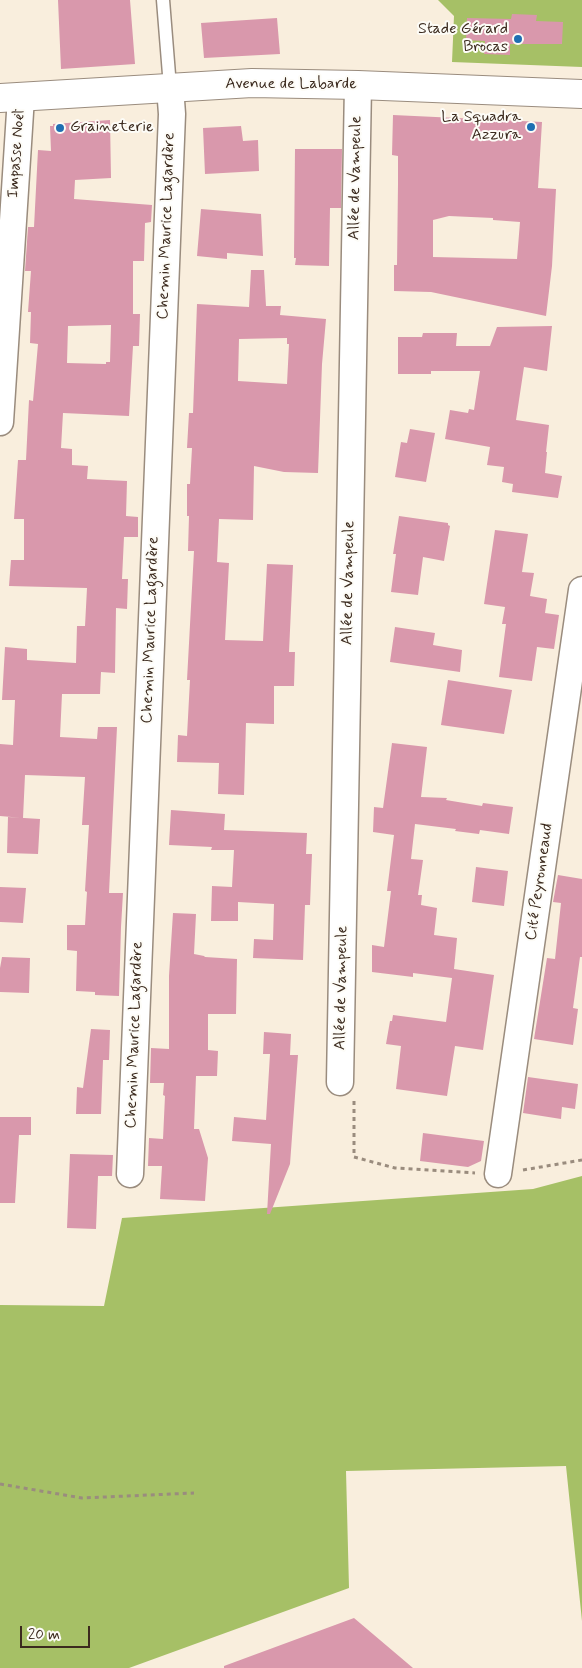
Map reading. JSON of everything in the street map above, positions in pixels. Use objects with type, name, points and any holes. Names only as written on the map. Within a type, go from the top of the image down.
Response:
[{"type":"main road","name":"Avenue de Labarde","points":[[10,97],[252,83],[358,85],[582,94]]},
{"type":"street","name":"Allée de Vampeule","points":[[340,1082],[358,85]]},
{"type":"street","name":"Chemin Maurice Lagardère","points":[[130,1174],[171,124],[170,87]]},
{"type":"street","name":"Impasse Noël","points":[[0,422],[10,97]]},
{"type":"street","name":"Cité Peyronneaud","points":[[498,1174],[582,590]]},
{"type":"lane","points":[[163,0],[170,87]]},
{"type":"path","points":[[340,1082],[354,1099],[354,1157],[395,1168],[498,1174],[582,1160]]},
{"type":"path","points":[[0,1484],[82,1498],[194,1493]]},
{"type":"green space","name":"Stade Gérard Brocas","points":[[438,0],[582,0],[582,67],[452,62],[454,16]]},
{"type":"green space","points":[[582,1176],[582,1621],[566,1466],[346,1471],[349,1588],[129,1668],[0,1668],[0,1305],[104,1306],[122,1218],[533,1189]]},
{"type":"building","points":[[58,0],[130,0],[135,64],[61,69]]},
{"type":"building","points":[[512,14],[537,15],[536,21],[563,22],[562,44],[510,44],[510,55],[484,54],[485,41],[466,40],[467,18],[511,19]]},
{"type":"building","points":[[277,18],[280,54],[204,58],[201,23]]},
{"type":"building","points":[[393,115],[542,122],[538,188],[556,189],[552,266],[546,316],[431,292],[394,291],[394,265],[397,265],[398,156],[392,155]],"holes":[[[449,216],[493,218],[493,220],[520,222],[517,259],[433,257],[433,220]]]},
{"type":"building","points":[[110,120],[111,178],[75,180],[74,199],[152,205],[151,222],[145,223],[144,261],[133,261],[133,314],[140,314],[139,346],[133,346],[129,416],[63,413],[61,448],[72,449],[72,465],[88,466],[87,479],[127,481],[126,516],[138,517],[138,537],[124,537],[122,579],[128,579],[127,609],[116,608],[115,673],[101,672],[100,694],[62,694],[60,737],[97,739],[98,727],[117,727],[109,893],[123,893],[119,996],[95,995],[95,992],[76,991],[77,951],[67,950],[67,925],[85,925],[89,825],[82,825],[85,777],[25,775],[23,818],[0,816],[0,744],[13,745],[15,700],[2,700],[5,647],[27,649],[27,660],[76,663],[77,626],[85,626],[87,588],[9,586],[11,560],[24,560],[24,519],[14,519],[18,460],[26,460],[29,400],[33,401],[38,344],[30,343],[31,312],[28,312],[31,271],[25,271],[28,227],[34,227],[38,150],[51,151],[50,126],[53,126],[53,124]],"holes":[[[111,325],[110,362],[106,362],[106,364],[67,363],[68,326]]]},
{"type":"building","points":[[241,126],[243,141],[258,140],[259,171],[205,174],[203,128]]},
{"type":"building","points":[[295,149],[342,149],[341,208],[330,208],[329,266],[295,265]]},
{"type":"building","points":[[201,209],[261,214],[263,256],[227,253],[227,259],[197,256]]},
{"type":"building","points":[[251,270],[264,270],[266,306],[281,306],[280,315],[326,319],[322,364],[318,473],[284,472],[254,466],[253,520],[219,519],[217,562],[229,563],[225,640],[263,641],[267,564],[293,565],[289,652],[295,652],[294,686],[274,686],[274,724],[246,723],[244,795],[218,794],[219,763],[177,762],[178,735],[187,736],[190,680],[187,680],[194,551],[188,551],[189,516],[187,516],[187,484],[190,484],[192,448],[187,448],[189,413],[193,413],[197,304],[249,307]],"holes":[[[287,338],[287,344],[289,344],[287,384],[238,381],[239,339]]]},
{"type":"building","points":[[552,326],[547,371],[524,367],[516,420],[549,425],[545,473],[562,476],[558,498],[512,492],[513,484],[502,482],[504,467],[487,465],[490,447],[445,439],[450,410],[468,413],[469,409],[474,410],[480,371],[431,371],[431,374],[398,374],[398,337],[422,337],[423,333],[457,333],[456,346],[490,346],[497,327]]},
{"type":"building","points":[[410,429],[435,433],[426,482],[395,477],[401,442],[407,443]]},
{"type":"building","points":[[399,516],[448,523],[450,526],[444,561],[423,557],[418,595],[391,592],[396,554],[393,554]]},
{"type":"building","points":[[495,530],[528,534],[522,572],[534,573],[530,596],[547,599],[545,613],[559,615],[554,649],[537,647],[532,681],[499,677],[506,624],[502,624],[505,607],[484,604]]},
{"type":"building","points":[[395,627],[435,633],[433,645],[462,650],[460,672],[390,662]]},
{"type":"building","points":[[448,680],[512,690],[504,734],[441,725]]},
{"type":"building","points":[[392,743],[427,747],[421,797],[447,798],[446,800],[482,806],[483,803],[513,807],[509,834],[480,830],[479,834],[415,824],[411,859],[423,860],[418,895],[422,895],[421,905],[437,908],[434,935],[457,938],[454,969],[494,975],[483,1050],[455,1046],[447,1096],[396,1089],[401,1046],[386,1044],[390,1021],[392,1021],[393,1015],[446,1022],[452,978],[413,973],[413,977],[372,972],[372,945],[384,947],[391,891],[387,891],[394,835],[373,832],[374,807],[383,808]]},
{"type":"building","points":[[171,810],[225,814],[224,830],[307,833],[306,854],[312,854],[310,905],[305,905],[303,960],[253,958],[254,939],[273,940],[274,904],[238,902],[238,921],[211,921],[212,886],[232,887],[234,850],[211,850],[212,847],[169,845]]},
{"type":"building","points":[[8,817],[40,819],[38,854],[7,853]]},
{"type":"building","points":[[476,867],[508,871],[504,906],[472,902]]},
{"type":"building","points":[[558,875],[582,879],[582,957],[580,957],[573,1008],[578,1009],[573,1045],[534,1039],[547,958],[555,959],[561,903],[553,902]]},
{"type":"building","points":[[0,887],[26,888],[23,923],[0,922]]},
{"type":"building","points":[[173,913],[196,914],[194,954],[205,957],[237,959],[236,1014],[208,1014],[208,1050],[218,1051],[217,1076],[196,1076],[194,1129],[199,1129],[208,1158],[205,1201],[160,1199],[162,1166],[148,1166],[149,1138],[163,1139],[164,1083],[150,1083],[151,1048],[169,1049],[169,976]]},
{"type":"building","points":[[2,957],[30,958],[29,993],[0,992]]},
{"type":"building","points":[[91,1029],[110,1030],[109,1060],[103,1060],[101,1114],[76,1114],[77,1087],[83,1088]]},
{"type":"building","points":[[264,1032],[291,1034],[290,1055],[298,1055],[290,1164],[270,1214],[267,1214],[271,1144],[232,1141],[234,1117],[266,1120],[270,1054],[263,1054]]},
{"type":"building","points":[[528,1077],[578,1084],[575,1109],[562,1107],[561,1119],[523,1113]]},
{"type":"building","points":[[0,1117],[31,1117],[31,1135],[19,1135],[15,1203],[0,1203]]},
{"type":"building","points":[[423,1133],[484,1141],[481,1161],[468,1167],[420,1161]]},
{"type":"building","points":[[70,1154],[113,1155],[112,1176],[98,1176],[96,1229],[67,1228]]},
{"type":"building","points":[[354,1618],[413,1668],[224,1668],[224,1666]]},
{"type":"place","name":"Stade Gérard Brocas","points":[[518,39]]},
{"type":"place","name":"La Squadra Azzura","points":[[531,127]]},
{"type":"place","name":"Graineterie","points":[[60,128]]}]
